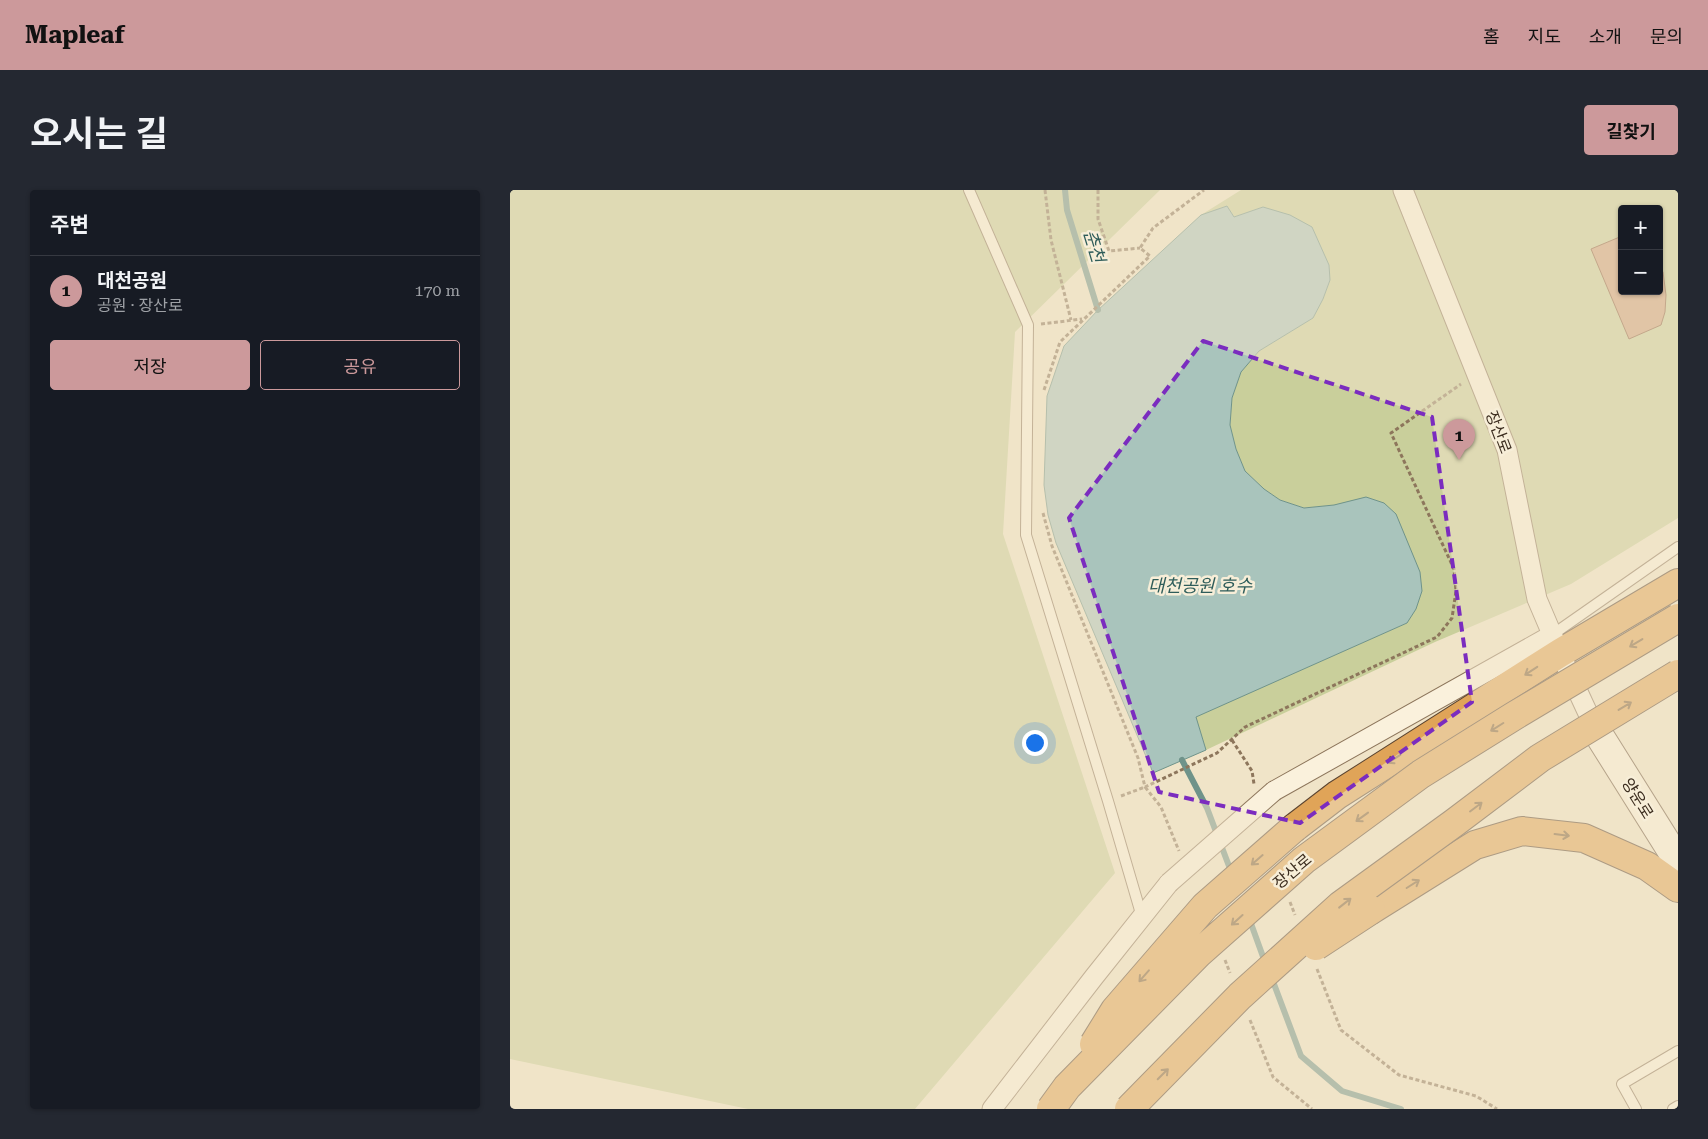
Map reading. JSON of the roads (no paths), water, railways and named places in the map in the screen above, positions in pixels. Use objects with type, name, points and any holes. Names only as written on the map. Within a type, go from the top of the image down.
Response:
[{"type":"highway","points":[[1067,1087],[1115,1010],[1205,906],[1294,828],[1338,795],[1556,644],[1678,584]]},
{"type":"highway","name":"장산로","points":[[1051,1109],[1067,1087],[1199,954],[1304,860],[1422,774],[1514,716],[1678,618]]},
{"type":"highway","points":[[1128,1109],[1240,996],[1341,905],[1540,758],[1678,674]]},
{"type":"highway","points":[[1240,996],[1475,845],[1522,831],[1584,838],[1648,866],[1678,888]]},
{"type":"main road","name":"양운로","points":[[1598,735],[1678,861]]},
{"type":"street","name":"장산로","points":[[1403,190],[1507,450],[1537,599],[1598,735]]},
{"type":"street","points":[[992,1109],[1169,883],[1274,791],[1556,644]]},
{"type":"lane","points":[[969,190],[1028,325],[1026,534],[1106,792],[1142,917]]},
{"type":"lane","points":[[1556,644],[1678,547]]},
{"type":"lane","points":[[1636,1109],[1622,1084],[1678,1052]]},
{"type":"lane","points":[[1674,1109],[1678,1106]]},
{"type":"water","name":"대천공원 호수","points":[[1227,206],[1234,217],[1263,207],[1290,215],[1312,227],[1329,265],[1330,280],[1313,318],[1259,351],[1241,372],[1232,398],[1230,425],[1236,449],[1245,471],[1264,489],[1280,500],[1304,508],[1334,505],[1366,497],[1384,503],[1396,514],[1420,572],[1422,591],[1416,609],[1407,623],[1196,717],[1206,750],[1153,773],[1056,543],[1048,515],[1044,485],[1047,396],[1064,346],[1098,310],[1201,215]]},
{"type":"waterway","name":"춘천","points":[[1065,190],[1067,210],[1098,310]]},
{"type":"waterway","points":[[1182,760],[1207,808],[1232,874]]},
{"type":"waterway","points":[[1249,918],[1266,965]]},
{"type":"waterway","points":[[1271,976],[1301,1056],[1342,1091],[1401,1109]]},
{"type":"place","name":"대천공원","points":[[1459,460]]}]
